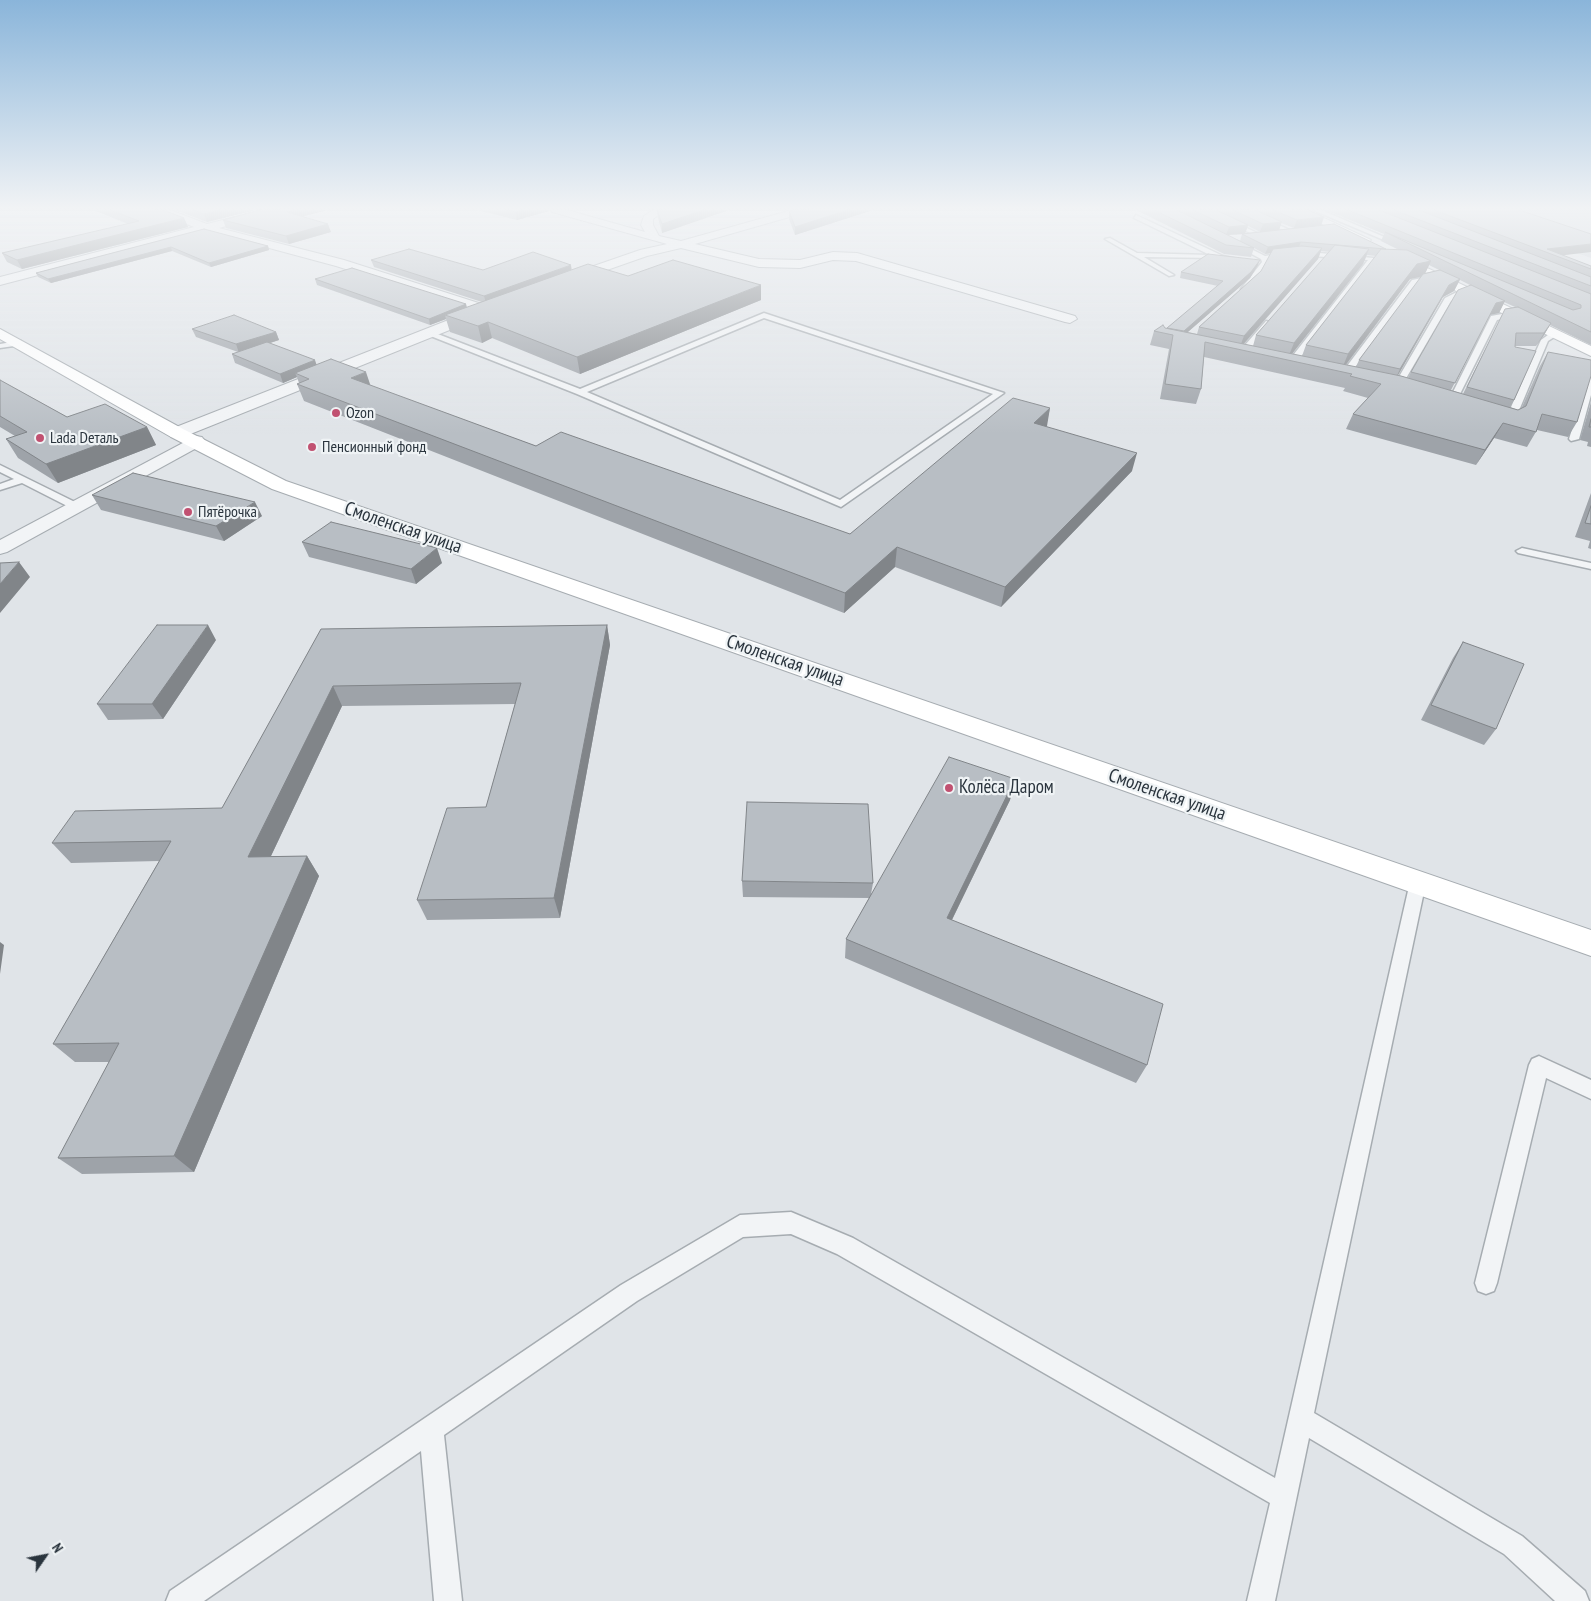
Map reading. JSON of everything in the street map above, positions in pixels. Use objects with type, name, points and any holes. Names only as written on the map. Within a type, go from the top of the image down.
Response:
[{"type":"main road","points":[[1456,285],[1591,352]]},
{"type":"main road","name":"Смоленская улица","points":[[6,341],[279,485],[1591,943]]},
{"type":"street","points":[[0,548],[77,507],[186,437],[490,308],[412,285]]},
{"type":"street","points":[[952,285],[1070,319]]},
{"type":"lane","points":[[1240,294],[1249,285]]},
{"type":"lane","points":[[1280,362],[1295,366],[1354,285]]},
{"type":"lane","points":[[1344,376],[1412,285]]},
{"type":"lane","points":[[1397,387],[1448,300],[1462,287]]},
{"type":"lane","points":[[1461,407],[1447,401],[1494,318],[1513,314]]},
{"type":"lane","points":[[428,333],[580,392],[841,504],[1000,393],[764,315],[580,392]]},
{"type":"lane","points":[[1242,354],[1275,316]]},
{"type":"lane","points":[[1494,416],[1510,420],[1545,340],[1555,334]]},
{"type":"lane","points":[[1232,352],[1251,356]]},
{"type":"lane","points":[[1574,439],[1591,380]]},
{"type":"lane","points":[[0,468],[77,507]]},
{"type":"lane","points":[[0,487],[22,480]]},
{"type":"lane","points":[[1522,551],[1591,566]]},
{"type":"lane","points":[[1261,1601],[1418,882]]},
{"type":"lane","points":[[1486,1283],[1539,1065],[1591,1090]]},
{"type":"lane","points":[[180,1601],[630,1293],[740,1226],[791,1223],[845,1246],[1284,1498]]},
{"type":"lane","points":[[1301,1419],[1514,1546],[1575,1601]]},
{"type":"lane","points":[[431,1429],[448,1601]]},
{"type":"building","points":[[331,285],[405,285],[466,304],[429,319]]},
{"type":"building","points":[[449,285],[516,285],[484,296]]},
{"type":"building","points":[[530,285],[761,285],[577,357],[488,322],[478,326],[445,315]]},
{"type":"building","points":[[1219,285],[1237,285],[1184,331],[1167,328]]},
{"type":"building","points":[[1246,285],[1289,285],[1244,336],[1199,327]]},
{"type":"building","points":[[1300,285],[1341,285],[1294,343],[1256,335]]},
{"type":"building","points":[[1353,285],[1401,285],[1348,354],[1306,345]]},
{"type":"building","points":[[1415,285],[1450,285],[1400,369],[1359,360]]},
{"type":"building","points":[[1471,285],[1505,301],[1496,303],[1455,383],[1411,372],[1458,290]]},
{"type":"building","points":[[1494,285],[1512,285],[1573,310],[1581,308],[1581,305],[1531,285],[1568,285],[1591,294],[1591,332]]},
{"type":"building","points":[[1518,307],[1551,323],[1544,333],[1516,333],[1515,347],[1536,351],[1514,400],[1467,387],[1505,309]]},
{"type":"building","points":[[234,315],[276,332],[236,344],[192,329]]},
{"type":"building","points":[[1163,325],[1165,328],[1401,376],[1518,410],[1526,406],[1548,352],[1591,360],[1591,376],[1577,422],[1542,414],[1536,432],[1503,423],[1485,450],[1353,414],[1381,384],[1350,376],[1352,374],[1205,342],[1201,389],[1165,384],[1173,335],[1154,331]]},
{"type":"building","points":[[267,342],[315,360],[280,374],[232,354]]},
{"type":"building","points":[[331,359],[366,372],[351,378],[536,446],[561,432],[850,534],[1013,398],[1050,408],[1034,423],[1137,453],[1005,587],[897,547],[845,593],[297,384],[309,379],[295,373]]},
{"type":"building","points":[[0,380],[67,417],[105,404],[147,427],[46,464],[6,439],[27,432],[0,416]]},
{"type":"building","points":[[133,473],[255,502],[216,526],[92,495]]},
{"type":"building","points":[[1591,506],[1591,524],[1585,523]]},
{"type":"building","points":[[331,522],[437,548],[411,569],[302,542]]},
{"type":"building","points":[[19,562],[0,584],[0,563]]},
{"type":"building","points":[[157,625],[208,625],[152,704],[97,704]]},
{"type":"building","points":[[607,625],[554,898],[417,900],[447,808],[486,807],[521,683],[333,686],[248,857],[307,856],[174,1156],[58,1158],[119,1043],[53,1044],[171,841],[52,843],[75,811],[222,808],[321,629]]},
{"type":"building","points":[[1463,642],[1524,664],[1496,729],[1431,705]]},
{"type":"building","points":[[949,757],[1015,779],[947,918],[1163,1004],[1147,1065],[846,939]]},
{"type":"building","points":[[747,802],[868,804],[873,883],[742,881]]},
{"type":"place","name":"Ozon","points":[[336,413]]},
{"type":"place","name":"Lada Dеталь","points":[[40,438]]},
{"type":"place","name":"Пенсионный фонд","points":[[312,447]]},
{"type":"place","name":"Пятёрочка","points":[[188,512]]},
{"type":"place","name":"Колёса Даром","points":[[949,788]]}]
